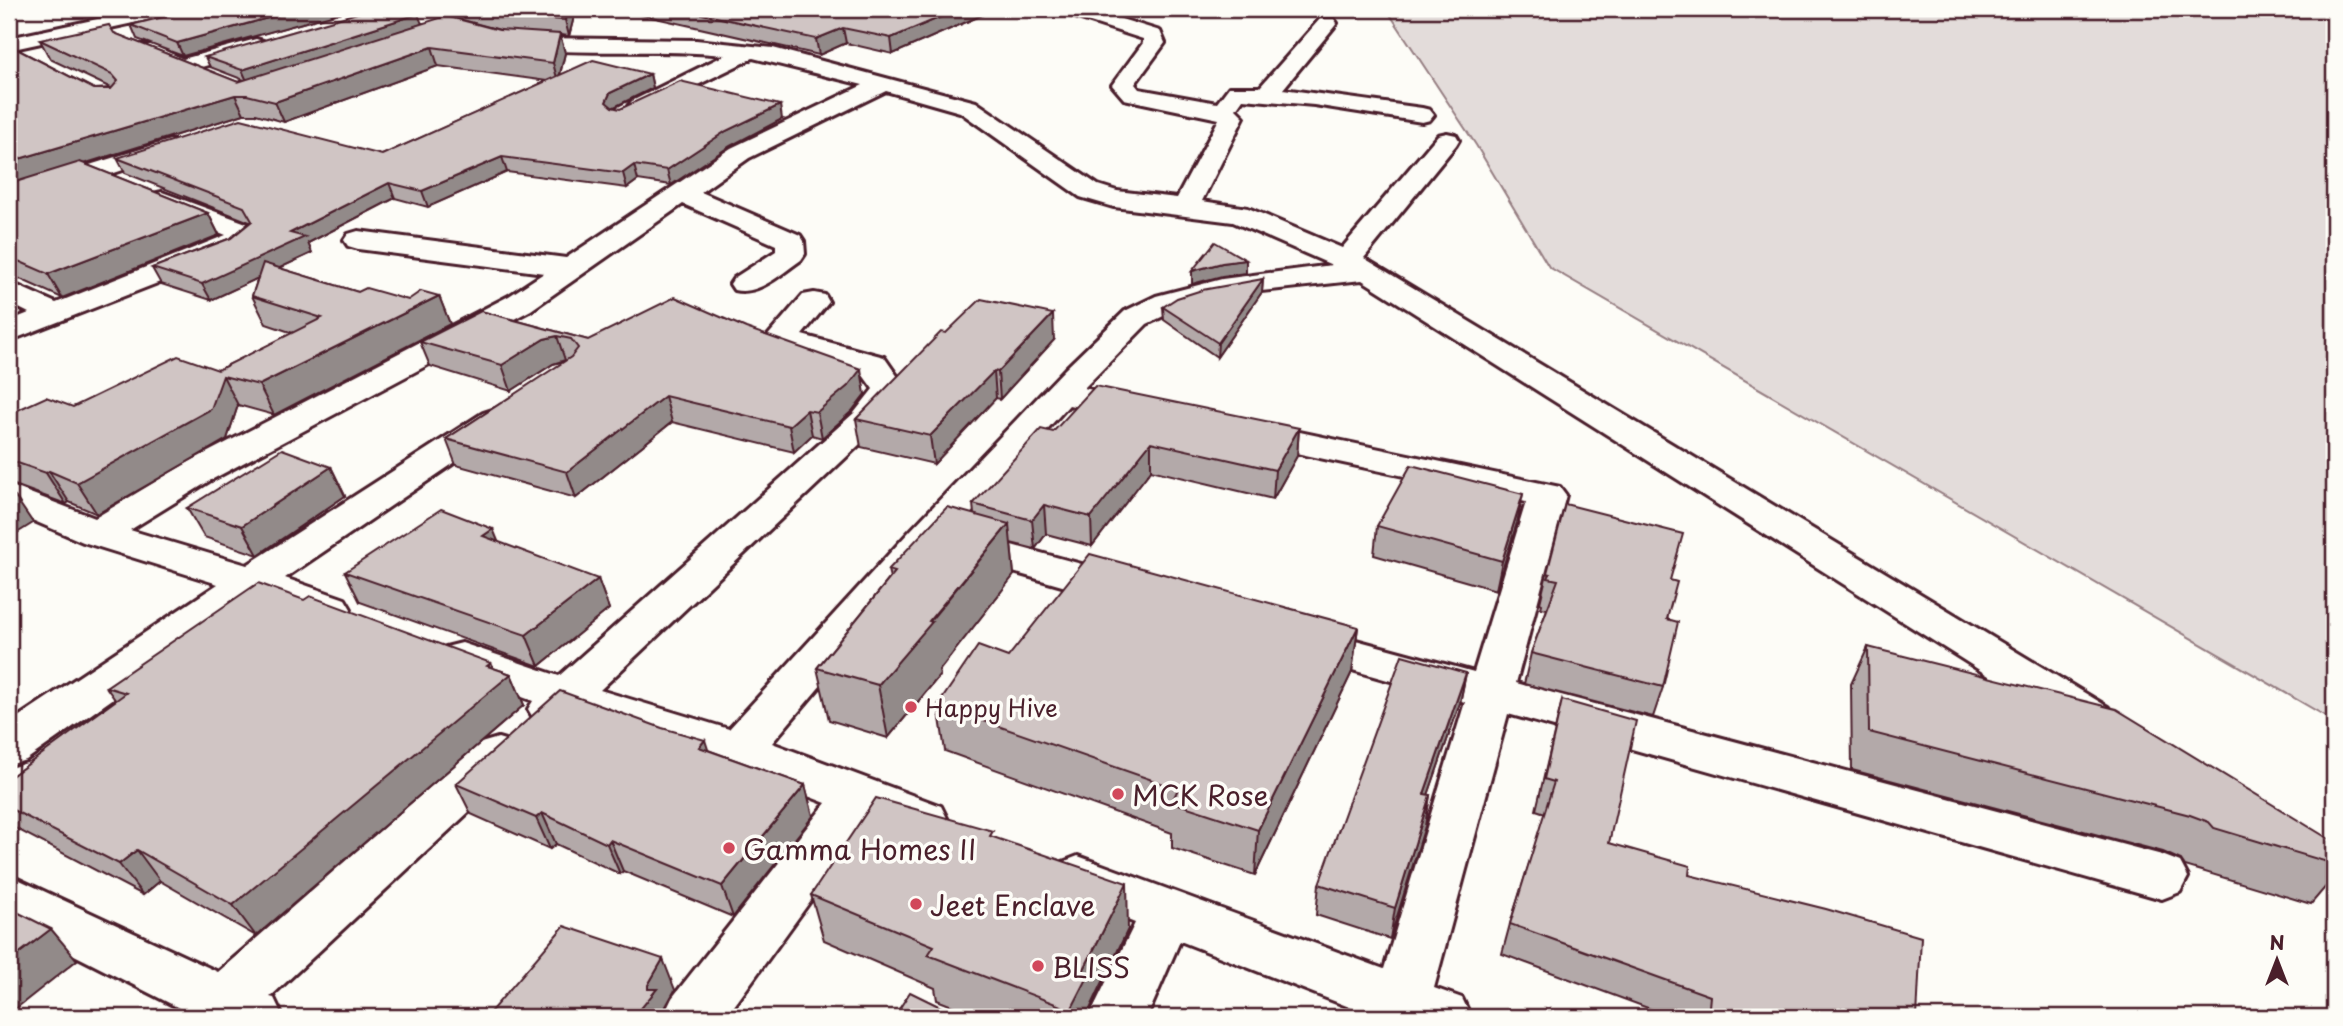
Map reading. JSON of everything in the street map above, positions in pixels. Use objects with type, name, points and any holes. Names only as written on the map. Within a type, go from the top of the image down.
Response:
[{"type":"street","points":[[9,28],[98,9]]},
{"type":"street","points":[[9,46],[170,9]]},
{"type":"street","points":[[1069,9],[1153,35],[1154,43],[1123,85],[1132,94],[1223,111],[1232,117],[1186,206]]},
{"type":"street","points":[[428,20],[505,40],[537,44],[696,46],[751,51],[968,107],[1089,191],[1114,199],[1238,214],[1357,266],[2117,735]]},
{"type":"street","points":[[1266,94],[1327,23]]},
{"type":"street","points":[[181,66],[282,38]]},
{"type":"street","points":[[131,45],[207,76]]},
{"type":"street","points":[[9,46],[32,60]]},
{"type":"street","points":[[624,114],[751,51]]},
{"type":"street","points":[[97,533],[198,472],[520,303],[740,153],[883,84]]},
{"type":"street","points":[[1223,111],[1237,92],[1314,98],[1422,115]]},
{"type":"street","points":[[9,199],[197,138]]},
{"type":"street","points":[[739,750],[838,633],[927,535],[1139,315],[1167,302],[1357,266],[1447,140]]},
{"type":"street","points":[[9,332],[227,246],[243,236],[239,230],[92,172]]},
{"type":"street","points":[[681,192],[790,241],[791,254],[745,284]]},
{"type":"street","points":[[358,240],[574,268]]},
{"type":"street","points":[[9,291],[54,314]]},
{"type":"street","points":[[9,897],[229,1012],[866,419],[890,390],[872,364],[781,339],[814,302]]},
{"type":"street","points":[[1061,393],[1169,416]]},
{"type":"street","points":[[9,747],[520,403]]},
{"type":"street","points":[[1039,863],[1422,1010],[1492,693],[1547,495],[1223,427]]},
{"type":"street","points":[[9,496],[97,533],[253,581],[370,624]]},
{"type":"street","points":[[927,535],[1169,603]]},
{"type":"street","points":[[1263,629],[2162,877]]},
{"type":"street","points":[[423,643],[567,696],[739,750],[962,835]]},
{"type":"street","points":[[692,1017],[859,796]]},
{"type":"street","points":[[1118,1017],[1167,911]]},
{"type":"shaded area","points":[[1210,9],[2334,9],[2334,721],[1549,267],[1476,145],[1389,13],[1236,15]]},
{"type":"building","points":[[195,9],[301,9],[177,43],[131,25]]},
{"type":"building","points":[[371,9],[403,9],[418,14],[242,70],[205,57]]},
{"type":"building","points":[[474,9],[568,9],[565,20],[503,16]]},
{"type":"building","points":[[679,9],[960,9],[891,38],[843,28],[816,39]]},
{"type":"building","points":[[446,16],[499,30],[560,34],[553,63],[432,47],[275,102],[235,95],[9,162],[9,45],[94,89],[111,89],[118,81],[112,74],[40,40],[109,25],[114,33],[238,82]]},
{"type":"building","points":[[593,60],[650,74],[610,93],[606,102],[620,109],[680,81],[780,105],[726,131],[667,170],[634,165],[623,173],[502,157],[422,191],[389,183],[290,233],[305,237],[202,284],[152,268],[231,238],[252,221],[244,207],[117,158],[241,119],[382,155]]},
{"type":"building","points":[[80,162],[208,213],[48,274],[9,257],[9,184]]},
{"type":"building","points":[[1215,242],[1246,260],[1192,271]]},
{"type":"building","points":[[263,263],[358,292],[366,288],[408,300],[421,291],[439,296],[259,385],[223,376],[211,409],[77,483],[49,471],[46,473],[9,460],[9,414],[46,397],[73,407],[178,356],[218,370],[322,318],[252,296]]},
{"type":"building","points":[[1263,279],[1218,343],[1163,307],[1177,298],[1202,290]]},
{"type":"building","points":[[675,297],[746,328],[861,369],[848,386],[817,412],[807,410],[789,426],[665,396],[567,472],[446,439],[571,357],[578,348],[571,339],[557,336],[544,339],[502,365],[420,342],[481,311],[588,340]]},
{"type":"building","points":[[981,299],[1053,314],[998,372],[994,371],[930,436],[856,419],[941,332],[946,333]]},
{"type":"building","points":[[1095,386],[1299,428],[1275,470],[1151,442],[1091,517],[1044,505],[1032,520],[973,504],[1041,429],[1053,432]]},
{"type":"building","points":[[282,449],[331,467],[242,526],[187,508]]},
{"type":"building","points":[[1411,465],[1523,494],[1502,561],[1377,526]]},
{"type":"building","points":[[1565,504],[1683,534],[1670,580],[1677,582],[1667,619],[1678,622],[1663,687],[1531,653],[1558,580],[1548,578],[1550,574],[1547,573]]},
{"type":"building","points":[[947,507],[1009,524],[929,621],[932,622],[878,685],[817,668],[895,572],[888,570]]},
{"type":"building","points":[[441,509],[493,529],[483,536],[598,579],[526,635],[345,572]]},
{"type":"building","points":[[1090,554],[1358,627],[1258,830],[1172,802],[1178,789],[938,705],[978,646],[1008,657]]},
{"type":"building","points":[[258,583],[304,600],[310,596],[491,663],[487,666],[511,674],[233,905],[137,850],[119,864],[9,808],[9,778],[126,693],[106,687]]},
{"type":"building","points":[[1868,647],[2116,709],[2334,842],[2334,864],[2214,828],[2209,822],[2190,815],[1869,732]]},
{"type":"building","points":[[1402,655],[1466,673],[1424,794],[1430,795],[1395,908],[1319,884]]},
{"type":"building","points":[[560,691],[662,728],[705,740],[699,747],[805,785],[722,886],[610,840],[607,844],[542,813],[536,818],[456,784]]},
{"type":"building","points":[[1562,700],[1636,721],[1609,843],[1690,866],[1689,875],[1826,909],[1921,937],[1917,1017],[1738,1017],[1709,1007],[1710,996],[1510,924],[1554,782],[1544,779]]},
{"type":"building","points":[[876,798],[993,831],[990,836],[1127,883],[1083,971],[1089,975],[1071,1010],[928,955],[934,946],[811,895]]},
{"type":"building","points":[[9,908],[51,929],[9,961]]},
{"type":"building","points":[[564,926],[663,959],[648,985],[648,989],[657,989],[634,1017],[486,1017]]},
{"type":"building","points":[[910,992],[961,1017],[894,1017]]},
{"type":"place","name":"Happy Hive","points":[[911,707]]},
{"type":"place","name":"MCK Rose","points":[[1118,794]]},
{"type":"place","name":"Gamma Homes II","points":[[729,848]]},
{"type":"place","name":"Jeet Enclave","points":[[916,904]]},
{"type":"place","name":"BLISS","points":[[1038,966]]}]
